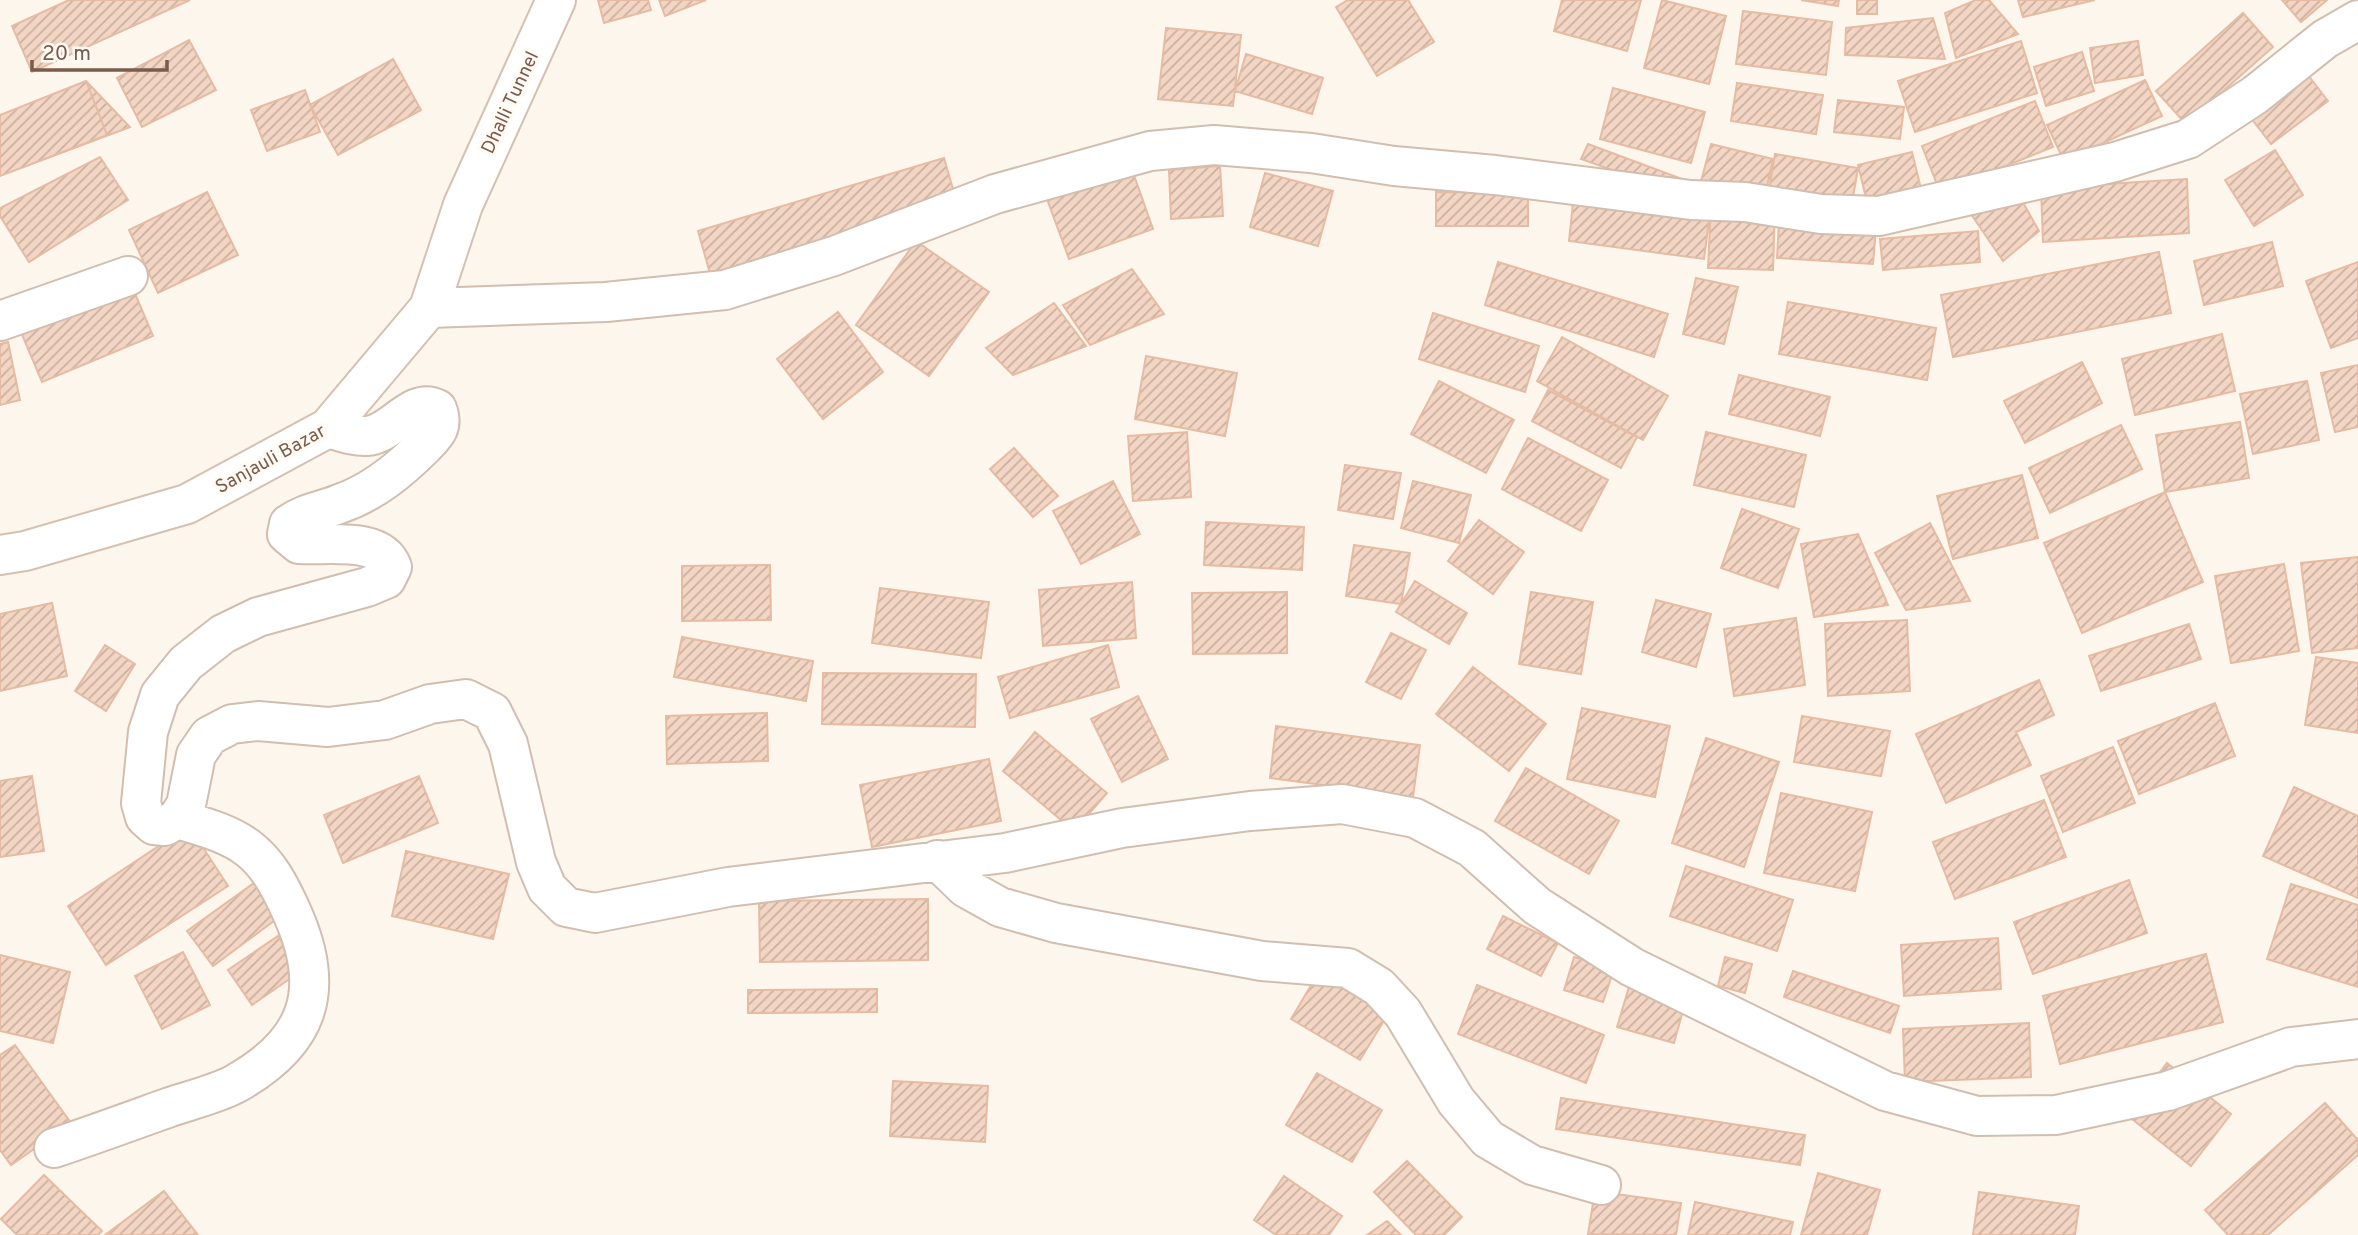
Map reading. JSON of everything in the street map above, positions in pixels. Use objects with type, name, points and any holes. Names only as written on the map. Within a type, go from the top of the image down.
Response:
[{"type":"street","name":"Dhalli Tunnel","points":[[463,205],[556,0]]},
{"type":"street","points":[[429,308],[606,302],[724,290],[834,257],[1007,190],[1150,151],[1214,145],[1311,153],[1394,166],[1495,175],[1691,201],[1745,202],[1821,214],[1879,216],[2115,162],[2188,139],[2255,95],[2325,39],[2358,20]]},
{"type":"street","name":"Sanjauli Bazar","points":[[0,555],[25,551],[187,504],[328,428],[429,308],[463,205]]},
{"type":"street","points":[[0,321],[128,276]]},
{"type":"street","points":[[328,428],[368,436],[389,428],[417,407],[428,405],[437,409],[441,419],[438,432],[371,490],[341,504],[299,517],[289,524],[287,534],[299,544],[374,547],[387,556],[392,567],[386,579],[258,617],[235,628],[186,663],[160,695],[148,732],[141,803],[145,817],[154,825],[165,826],[177,819],[186,805],[196,755],[209,736],[232,724],[258,722],[328,727],[385,719],[430,704],[466,699],[492,712],[508,744],[536,862],[547,888],[566,907],[595,913],[727,887],[1005,852],[1122,828],[1250,811],[1342,804],[1415,818],[1472,848],[1537,906],[1632,967],[1885,1091],[1977,1116],[2056,1115],[2168,1091],[2291,1048],[2358,1039]]},
{"type":"street","points":[[54,1149],[234,1084],[278,1055],[302,1023],[311,982],[302,935],[281,887],[260,857],[225,832],[177,819]]},
{"type":"street","points":[[937,860],[966,888],[1000,907],[1056,923],[1262,961],[1348,968],[1379,987],[1403,1013],[1456,1101],[1488,1139],[1532,1165],[1601,1185]]},
{"type":"building","points":[[69,0],[190,0],[32,72],[12,26]]},
{"type":"building","points":[[598,0],[648,0],[651,10],[604,23]]},
{"type":"building","points":[[659,0],[706,0],[665,16]]},
{"type":"building","points":[[1348,0],[1408,0],[1434,42],[1377,76],[1336,7]]},
{"type":"building","points":[[1562,0],[1641,0],[1627,51],[1554,31]]},
{"type":"building","points":[[1662,0],[1726,16],[1709,84],[1644,68]]},
{"type":"building","points":[[1801,0],[1839,0],[1838,6]]},
{"type":"building","points":[[1857,0],[1877,0],[1877,14],[1857,14]]},
{"type":"building","points":[[1976,0],[1989,0],[2018,34],[1956,58],[1945,13]]},
{"type":"building","points":[[2018,0],[2095,0],[2023,17]]},
{"type":"building","points":[[2282,0],[2327,0],[2301,22]]},
{"type":"building","points":[[1743,11],[1832,22],[1826,75],[1736,64]]},
{"type":"building","points":[[2243,13],[2273,47],[2186,124],[2156,91]]},
{"type":"building","points":[[1933,18],[1945,59],[1845,55],[1846,28]]},
{"type":"building","points":[[1166,28],[1241,35],[1233,106],[1158,99]]},
{"type":"building","points":[[189,40],[216,90],[142,127],[117,78]]},
{"type":"building","points":[[2021,41],[2037,93],[1915,132],[1898,81]]},
{"type":"building","points":[[2138,41],[2143,75],[2095,83],[2090,48]]},
{"type":"building","points":[[2082,52],[2094,91],[2046,106],[2034,67]]},
{"type":"building","points":[[1246,54],[1323,78],[1312,114],[1235,91]]},
{"type":"building","points":[[393,59],[421,110],[338,155],[310,105]]},
{"type":"building","points":[[2308,75],[2328,101],[2271,144],[2251,118]]},
{"type":"building","points":[[2145,80],[2162,116],[2064,161],[2047,125]]},
{"type":"building","points":[[86,81],[130,127],[0,176],[0,115]]},
{"type":"building","points":[[86,81],[107,135],[0,176],[0,115]]},
{"type":"building","points":[[1737,83],[1823,95],[1816,134],[1731,121]]},
{"type":"building","points":[[1613,88],[1705,112],[1691,163],[1600,139]]},
{"type":"building","points":[[305,90],[320,132],[267,151],[251,110]]},
{"type":"building","points":[[1838,100],[1904,107],[1900,139],[1834,132]]},
{"type":"building","points":[[2035,101],[2053,147],[1940,192],[1922,146]]},
{"type":"building","points":[[1588,144],[1693,183],[1687,197],[1581,159]]},
{"type":"building","points":[[1711,144],[1773,159],[1764,200],[1700,185]]},
{"type":"building","points":[[2275,150],[2303,195],[2254,226],[2225,180]]},
{"type":"building","points":[[1912,152],[1922,193],[1868,206],[1858,165]]},
{"type":"building","points":[[1775,154],[1858,168],[1851,209],[1768,195]]},
{"type":"building","points":[[100,157],[128,200],[29,262],[0,216],[0,208]]},
{"type":"building","points":[[944,158],[957,203],[711,277],[698,231]]},
{"type":"building","points":[[1220,166],[1223,216],[1171,219],[1169,170]]},
{"type":"building","points":[[1131,167],[1153,229],[1069,259],[1047,199]]},
{"type":"building","points":[[1265,173],[1333,191],[1318,246],[1250,227]]},
{"type":"building","points":[[2187,179],[2189,233],[2043,242],[2041,188]]},
{"type":"building","points":[[2016,190],[2039,231],[2003,261],[1971,214]]},
{"type":"building","points":[[207,192],[238,255],[158,293],[129,230]]},
{"type":"building","points":[[1436,192],[1528,193],[1528,226],[1436,226]]},
{"type":"building","points":[[1573,203],[1709,220],[1704,259],[1569,241]]},
{"type":"building","points":[[1711,205],[1775,207],[1773,270],[1708,268]]},
{"type":"building","points":[[1779,222],[1876,228],[1873,264],[1777,258]]},
{"type":"building","points":[[1978,231],[1980,262],[1883,270],[1880,239]]},
{"type":"building","points":[[916,241],[989,292],[929,376],[856,325]]},
{"type":"building","points":[[2272,242],[2283,286],[2204,305],[2194,261]]},
{"type":"building","points":[[2159,252],[2171,313],[1953,357],[1941,295]]},
{"type":"building","points":[[1498,262],[1668,314],[1654,357],[1485,305]]},
{"type":"building","points":[[2358,262],[2358,338],[2331,348],[2306,281]]},
{"type":"building","points":[[1132,269],[1164,314],[1090,345],[1063,305]]},
{"type":"building","points":[[1696,278],[1738,287],[1724,344],[1683,334]]},
{"type":"building","points":[[131,284],[153,336],[42,382],[20,330]]},
{"type":"building","points":[[1788,302],[1936,328],[1927,380],[1779,354]]},
{"type":"building","points":[[1054,303],[1086,346],[1013,375],[986,348]]},
{"type":"building","points":[[838,312],[883,372],[823,419],[777,359]]},
{"type":"building","points":[[1433,313],[1539,346],[1525,392],[1419,359]]},
{"type":"building","points":[[2222,334],[2235,391],[2135,415],[2122,359]]},
{"type":"building","points":[[1562,337],[1668,396],[1643,440],[1537,381]]},
{"type":"building","points":[[8,342],[20,400],[0,405],[0,344]]},
{"type":"building","points":[[1146,356],[1237,373],[1225,436],[1135,419]]},
{"type":"building","points":[[2082,362],[2102,403],[2025,443],[2004,401]]},
{"type":"building","points":[[2358,365],[2358,427],[2335,432],[2321,373]]},
{"type":"building","points":[[1739,375],[1830,397],[1820,436],[1729,414]]},
{"type":"building","points":[[1439,381],[1514,420],[1486,473],[1411,434]]},
{"type":"building","points":[[2307,381],[2319,440],[2253,454],[2240,394]]},
{"type":"building","points":[[1548,390],[1637,437],[1621,468],[1532,421]]},
{"type":"building","points":[[2240,422],[2249,478],[2165,492],[2156,435]]},
{"type":"building","points":[[2121,425],[2142,469],[2050,513],[2029,468]]},
{"type":"building","points":[[1187,432],[1191,497],[1133,501],[1128,436]]},
{"type":"building","points":[[1706,432],[1806,455],[1794,507],[1694,485]]},
{"type":"building","points":[[1528,438],[1608,480],[1581,531],[1502,489]]},
{"type":"building","points":[[1014,448],[1058,496],[1033,517],[990,469]]},
{"type":"building","points":[[1345,465],[1401,473],[1393,519],[1338,510]]},
{"type":"building","points":[[2022,475],[2038,538],[1953,559],[1937,496]]},
{"type":"building","points":[[1113,481],[1140,534],[1081,564],[1053,511]]},
{"type":"building","points":[[1413,481],[1471,495],[1459,543],[1401,528]]},
{"type":"building","points":[[2165,492],[2203,582],[2082,633],[2044,543]]},
{"type":"building","points":[[2165,492],[2203,582],[2082,633],[2044,543]]},
{"type":"building","points":[[1742,509],[1799,529],[1778,588],[1721,568]]},
{"type":"building","points":[[1479,520],[1524,552],[1493,594],[1448,561]]},
{"type":"building","points":[[1206,522],[1304,527],[1302,570],[1204,565]]},
{"type":"building","points":[[1930,523],[1970,601],[1906,610],[1875,553]]},
{"type":"building","points":[[1858,534],[1888,605],[1814,617],[1801,544]]},
{"type":"building","points":[[1354,545],[1410,553],[1401,604],[1346,596]]},
{"type":"building","points":[[2358,557],[2358,648],[2312,653],[2301,563]]},
{"type":"building","points":[[2284,564],[2299,651],[2231,663],[2215,576]]},
{"type":"building","points":[[770,565],[771,620],[682,621],[682,566]]},
{"type":"building","points":[[1415,581],[1467,613],[1449,644],[1396,612]]},
{"type":"building","points":[[1132,582],[1136,638],[1043,646],[1039,590]]},
{"type":"building","points":[[880,588],[989,602],[981,658],[872,643]]},
{"type":"building","points":[[1287,592],[1287,653],[1193,654],[1192,593]]},
{"type":"building","points":[[1531,592],[1593,602],[1581,674],[1519,664]]},
{"type":"building","points":[[1656,600],[1711,614],[1696,667],[1642,652]]},
{"type":"building","points":[[52,603],[67,676],[0,691],[0,614]]},
{"type":"building","points":[[1796,618],[1805,685],[1734,696],[1724,629]]},
{"type":"building","points":[[1907,620],[1910,691],[1828,696],[1825,624]]},
{"type":"building","points":[[2189,624],[2201,659],[2101,691],[2089,656]]},
{"type":"building","points":[[1391,633],[1426,650],[1401,699],[1366,682]]},
{"type":"building","points":[[682,637],[813,661],[806,701],[674,677]]},
{"type":"building","points":[[105,645],[135,664],[106,711],[75,691]]},
{"type":"building","points":[[1108,645],[1119,687],[1010,718],[998,677]]},
{"type":"building","points":[[2316,657],[2358,663],[2358,733],[2305,725]]},
{"type":"building","points":[[1473,667],[1546,724],[1509,771],[1436,714]]},
{"type":"building","points":[[823,673],[976,674],[975,727],[822,724]]},
{"type":"building","points":[[2039,680],[2054,715],[2016,732],[2031,765],[1946,803],[1916,734]]},
{"type":"building","points":[[1138,696],[1168,759],[1122,782],[1091,719]]},
{"type":"building","points":[[2215,703],[2235,756],[2139,794],[2118,741]]},
{"type":"building","points":[[1582,708],[1670,726],[1655,797],[1567,779]]},
{"type":"building","points":[[767,713],[768,761],[667,764],[666,716]]},
{"type":"building","points":[[1802,716],[1890,731],[1881,776],[1794,762]]},
{"type":"building","points":[[1276,726],[1420,745],[1413,797],[1270,778]]},
{"type":"building","points":[[1035,732],[1107,793],[1074,831],[1003,771]]},
{"type":"building","points":[[1706,738],[1779,762],[1744,867],[1672,843]]},
{"type":"building","points":[[2113,747],[2135,803],[2063,832],[2041,776]]},
{"type":"building","points":[[989,759],[1001,821],[872,847],[860,785]]},
{"type":"building","points":[[1526,768],[1619,821],[1589,874],[1495,821]]},
{"type":"building","points":[[32,776],[44,851],[0,857],[0,781]]},
{"type":"building","points":[[419,776],[438,823],[343,863],[324,815]]},
{"type":"building","points":[[2294,787],[2358,816],[2358,898],[2263,856]]},
{"type":"building","points":[[1781,793],[1872,812],[1855,891],[1764,873]]},
{"type":"building","points":[[2044,800],[2066,857],[1955,899],[1933,842]]},
{"type":"building","points":[[189,826],[228,886],[106,965],[68,906]]},
{"type":"building","points":[[406,851],[509,874],[493,939],[392,916]]},
{"type":"building","points":[[1686,866],[1793,900],[1777,951],[1670,916]]},
{"type":"building","points":[[2129,880],[2147,933],[2033,974],[2014,922]]},
{"type":"building","points":[[254,883],[278,918],[213,966],[187,931]]},
{"type":"building","points":[[2291,884],[2358,905],[2358,987],[2267,959]]},
{"type":"building","points":[[928,899],[928,960],[760,962],[759,901]]},
{"type":"building","points":[[1503,916],[1558,943],[1541,976],[1487,949]]},
{"type":"building","points":[[278,936],[301,971],[252,1005],[228,970]]},
{"type":"building","points":[[1998,938],[2001,989],[1904,996],[1901,945]]},
{"type":"building","points":[[183,952],[210,1005],[162,1029],[135,976]]},
{"type":"building","points":[[2206,954],[2223,1022],[2060,1064],[2043,996]]},
{"type":"building","points":[[0,955],[70,972],[53,1043],[0,1031]]},
{"type":"building","points":[[1574,957],[1614,969],[1603,1002],[1564,990]]},
{"type":"building","points":[[1725,957],[1752,964],[1745,993],[1718,986]]},
{"type":"building","points":[[1322,967],[1391,1009],[1360,1060],[1291,1019]]},
{"type":"building","points":[[1793,971],[1899,1006],[1890,1033],[1784,997]]},
{"type":"building","points":[[1477,985],[1604,1035],[1586,1083],[1458,1034]]},
{"type":"building","points":[[1629,987],[1685,1003],[1674,1043],[1617,1027]]},
{"type":"building","points":[[877,989],[877,1012],[748,1013],[748,990]]},
{"type":"building","points":[[2029,1023],[2031,1077],[1905,1082],[1903,1029]]},
{"type":"building","points":[[15,1045],[71,1123],[11,1165],[0,1150],[0,1055]]},
{"type":"building","points":[[2167,1063],[2231,1114],[2191,1166],[2127,1115]]},
{"type":"building","points":[[1317,1073],[1382,1110],[1352,1162],[1286,1125]]},
{"type":"building","points":[[893,1081],[988,1086],[985,1142],[890,1136]]},
{"type":"building","points":[[1561,1098],[1805,1135],[1800,1165],[1556,1129]]},
{"type":"building","points":[[2325,1103],[2358,1140],[2358,1155],[2268,1235],[2228,1235],[2205,1210]]},
{"type":"building","points":[[1407,1161],[1462,1217],[1444,1235],[1416,1235],[1374,1192]]},
{"type":"building","points":[[1818,1173],[1880,1190],[1867,1235],[1801,1235]]},
{"type":"building","points":[[44,1175],[102,1231],[98,1235],[17,1235],[1,1219]]},
{"type":"building","points":[[1284,1176],[1342,1216],[1329,1235],[1276,1235],[1254,1220]]},
{"type":"building","points":[[164,1191],[198,1235],[105,1235]]},
{"type":"building","points":[[1595,1191],[1681,1203],[1676,1235],[1588,1234]]},
{"type":"building","points":[[1979,1192],[2079,1206],[2075,1235],[1973,1235]]},
{"type":"building","points":[[1695,1202],[1793,1222],[1790,1235],[1688,1235]]},
{"type":"building","points":[[1387,1221],[1401,1235],[1367,1235]]}]
